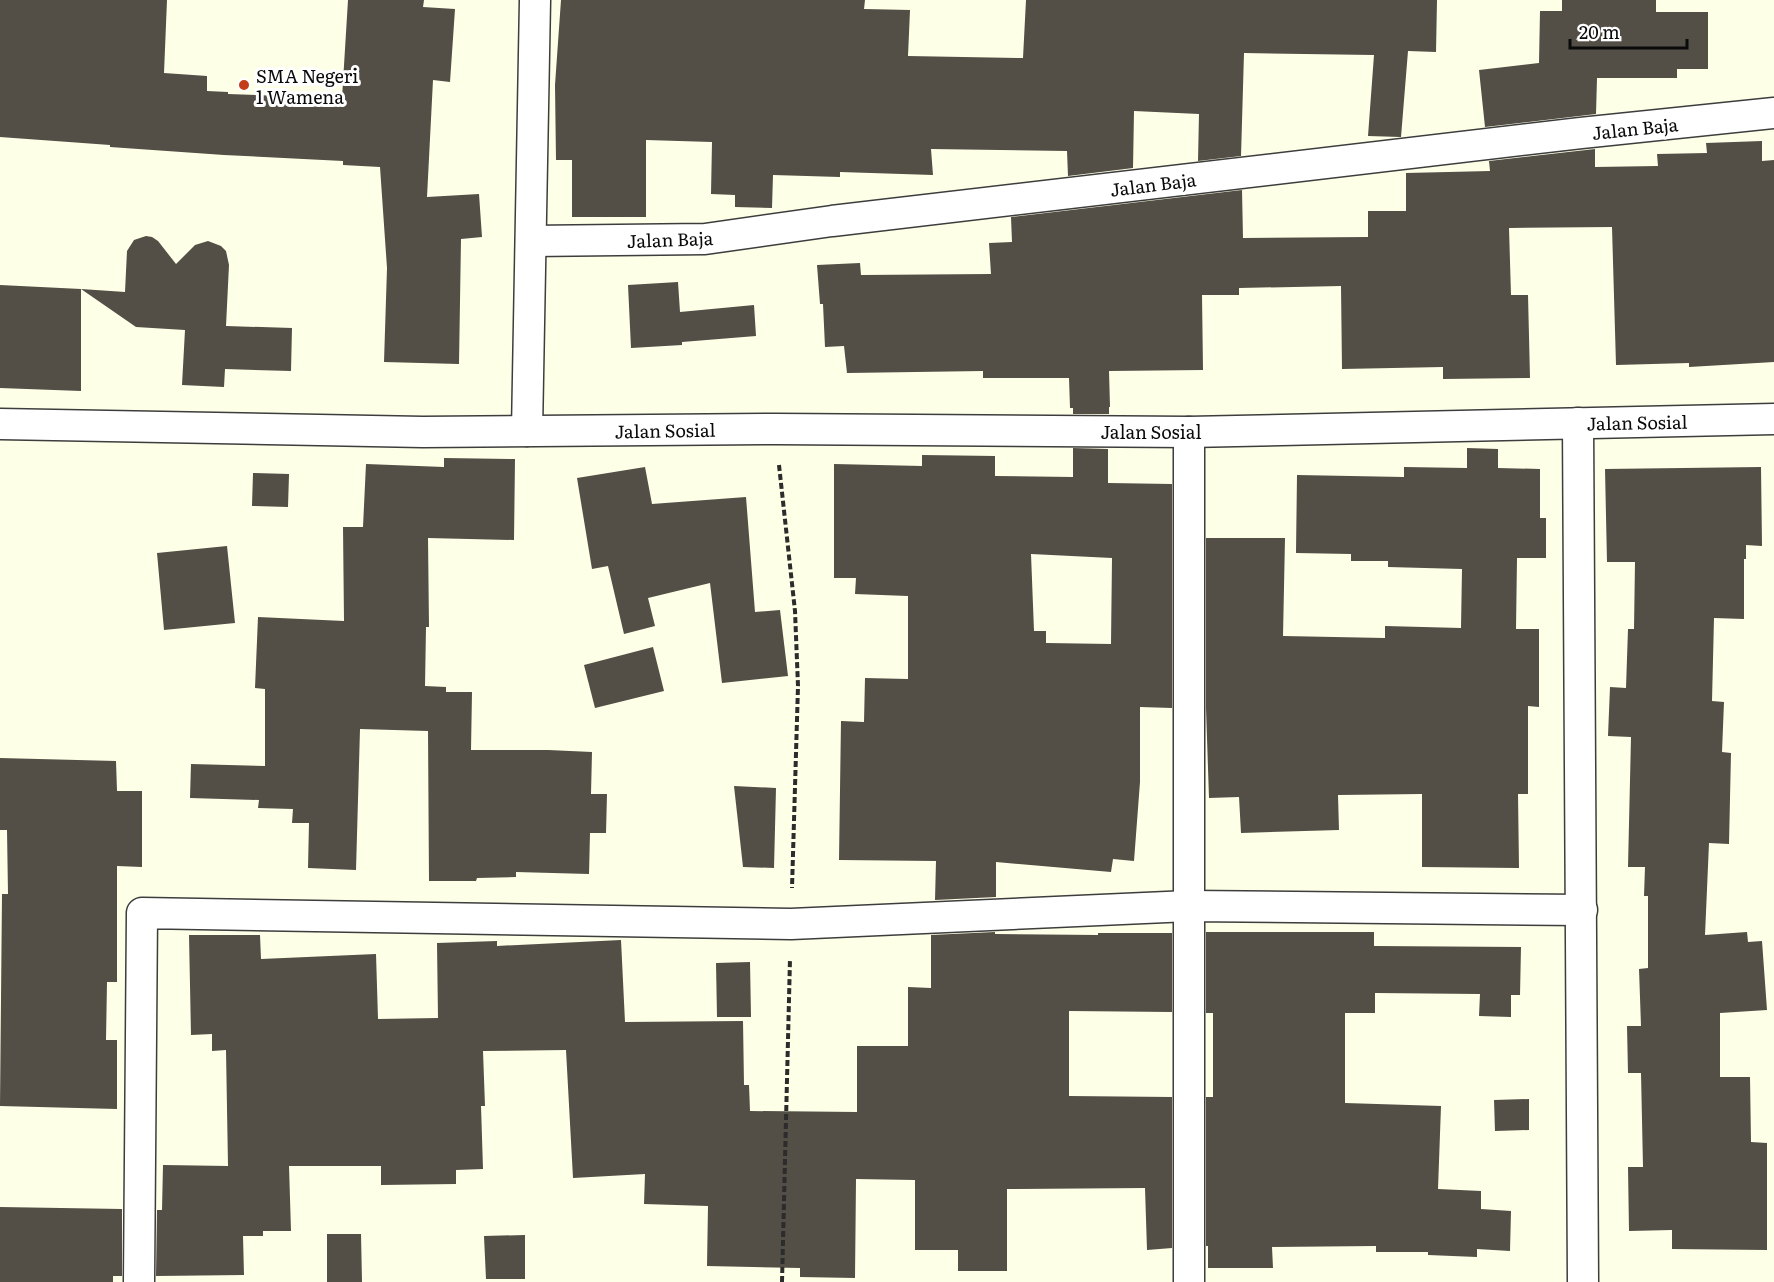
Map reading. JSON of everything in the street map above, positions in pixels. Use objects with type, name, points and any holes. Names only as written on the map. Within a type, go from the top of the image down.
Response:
[{"type":"street","points":[[527,431],[535,0]]},
{"type":"street","name":"Jalan Baja","points":[[531,241],[705,239],[832,221],[1569,134],[1774,114]]},
{"type":"street","name":"Jalan Sosial","points":[[0,424],[411,432],[776,429],[1189,432],[1774,419]]},
{"type":"street","points":[[1578,423],[1583,1282]]},
{"type":"street","points":[[1189,432],[1189,1282]]},
{"type":"street","points":[[139,1282],[142,913],[791,924],[1189,906],[1582,910]]},
{"type":"path","points":[[776,429],[795,611],[798,686],[782,1282]]},
{"type":"building","points":[[0,0],[167,0],[164,73],[207,76],[207,91],[228,92],[228,94],[342,98],[348,0],[424,0],[423,7],[455,9],[450,82],[433,80],[427,197],[479,194],[482,237],[461,239],[459,364],[384,362],[387,268],[380,167],[343,165],[343,161],[224,155],[0,137]]},
{"type":"building","points":[[561,0],[865,0],[864,9],[910,10],[908,56],[1023,58],[1026,0],[1437,0],[1436,52],[1408,51],[1401,137],[1368,136],[1374,55],[1244,53],[1241,156],[1198,161],[1199,114],[1134,111],[1133,168],[1068,176],[1067,151],[931,149],[933,175],[840,172],[840,177],[773,175],[772,208],[735,207],[735,195],[711,194],[712,142],[646,140],[646,217],[572,217],[572,160],[556,160],[555,85]]},
{"type":"building","points":[[1562,0],[1656,0],[1656,12],[1708,12],[1708,69],[1677,69],[1677,78],[1597,78],[1596,114],[1485,127],[1479,70],[1539,63],[1540,11],[1562,11]]},
{"type":"building","points":[[1762,141],[1762,161],[1774,160],[1774,362],[1689,367],[1689,363],[1616,365],[1612,227],[1509,228],[1511,295],[1528,295],[1530,378],[1443,379],[1443,367],[1342,369],[1341,286],[1239,288],[1239,295],[1202,295],[1203,370],[1109,371],[1109,414],[1073,414],[1073,408],[1070,408],[1069,378],[983,378],[983,371],[847,373],[844,346],[825,347],[823,304],[820,304],[817,265],[860,263],[861,275],[991,274],[989,243],[1012,242],[1011,217],[1242,190],[1243,238],[1368,237],[1368,211],[1406,211],[1406,173],[1490,171],[1489,161],[1595,149],[1595,167],[1658,166],[1657,154],[1707,153],[1706,143]]},
{"type":"building","points":[[146,236],[158,241],[176,264],[195,245],[208,241],[221,246],[226,251],[229,265],[226,326],[292,328],[291,371],[225,369],[224,387],[182,385],[185,330],[136,327],[81,289],[125,292],[127,251],[134,240]]},
{"type":"building","points":[[678,282],[680,312],[754,305],[756,336],[682,342],[682,345],[631,348],[628,285]]},
{"type":"building","points":[[0,285],[81,289],[81,391],[0,388]]},
{"type":"building","points":[[1073,448],[1108,449],[1108,483],[1172,484],[1172,708],[1140,707],[1140,782],[1134,861],[1113,859],[1111,872],[996,862],[996,897],[935,900],[936,861],[839,860],[841,721],[864,722],[865,678],[908,679],[908,596],[855,594],[856,578],[834,578],[834,464],[922,466],[922,455],[995,456],[995,476],[1073,477]],"holes":[[[1031,554],[1112,558],[1111,644],[1046,643],[1046,631],[1034,631]]]},
{"type":"building","points":[[1467,448],[1498,449],[1498,468],[1540,469],[1540,518],[1546,518],[1546,558],[1517,558],[1516,629],[1539,629],[1539,707],[1528,706],[1528,794],[1518,794],[1519,868],[1422,867],[1422,794],[1338,795],[1339,830],[1241,833],[1239,797],[1209,798],[1206,708],[1206,538],[1285,538],[1283,636],[1385,638],[1385,626],[1461,628],[1462,569],[1388,567],[1388,561],[1351,561],[1351,554],[1296,553],[1297,475],[1404,477],[1404,467],[1467,468]]},
{"type":"building","points":[[444,458],[515,459],[514,540],[428,538],[429,627],[426,627],[425,686],[446,687],[446,692],[472,692],[471,750],[592,752],[591,794],[607,794],[606,833],[590,833],[589,874],[516,872],[516,877],[477,878],[476,881],[429,881],[428,731],[360,729],[356,870],[308,868],[309,823],[292,823],[293,809],[258,808],[259,800],[190,798],[191,764],[265,766],[265,689],[255,688],[258,617],[344,621],[343,527],[363,527],[366,464],[444,467]]},
{"type":"building","points":[[645,467],[652,504],[746,497],[755,612],[780,610],[788,676],[722,683],[710,583],[648,598],[655,626],[624,634],[608,566],[592,569],[577,478]]},
{"type":"building","points":[[1761,467],[1762,546],[1746,545],[1744,619],[1714,618],[1712,701],[1724,702],[1722,752],[1731,753],[1729,844],[1709,843],[1705,935],[1747,932],[1748,942],[1762,941],[1767,1010],[1720,1013],[1720,1077],[1750,1077],[1751,1142],[1767,1143],[1767,1250],[1672,1249],[1672,1230],[1629,1231],[1628,1167],[1643,1167],[1641,1073],[1628,1073],[1627,1026],[1641,1026],[1639,969],[1648,968],[1648,896],[1644,896],[1645,867],[1628,867],[1631,737],[1608,736],[1610,687],[1626,688],[1628,629],[1634,629],[1635,562],[1607,562],[1605,469]]},
{"type":"building","points":[[253,473],[289,474],[288,507],[252,506]]},
{"type":"building","points":[[227,546],[235,623],[164,630],[157,553]]},
{"type":"building","points":[[653,647],[664,691],[595,708],[584,665]]},
{"type":"building","points":[[0,758],[116,761],[117,791],[142,791],[142,867],[117,866],[117,982],[107,982],[106,1040],[117,1040],[117,1109],[0,1106],[2,894],[8,894],[7,830],[0,830]]},
{"type":"building","points":[[734,786],[776,788],[774,868],[743,867]]},
{"type":"building","points":[[995,932],[995,934],[1098,935],[1098,933],[1172,933],[1172,1012],[1069,1011],[1069,1096],[1172,1097],[1172,1248],[1147,1250],[1145,1188],[1007,1189],[1007,1271],[958,1271],[958,1250],[915,1250],[915,1180],[856,1179],[855,1278],[800,1277],[800,1268],[707,1266],[708,1206],[644,1204],[645,1174],[573,1178],[566,1050],[483,1051],[485,1106],[481,1106],[483,1169],[456,1170],[456,1184],[381,1185],[381,1166],[289,1166],[291,1231],[263,1231],[263,1236],[243,1236],[244,1275],[156,1276],[157,1210],[162,1210],[163,1165],[228,1166],[226,1050],[212,1051],[212,1034],[191,1035],[189,935],[260,935],[261,959],[376,954],[378,1019],[438,1018],[437,943],[497,941],[497,946],[621,940],[625,1022],[743,1021],[744,1085],[749,1085],[750,1111],[857,1112],[857,1046],[908,1046],[908,987],[931,988],[931,935]]},
{"type":"building","points":[[1206,932],[1374,932],[1374,946],[1521,947],[1520,995],[1511,995],[1511,1017],[1479,1016],[1480,994],[1375,993],[1375,1013],[1345,1013],[1345,1103],[1441,1106],[1438,1189],[1481,1191],[1481,1209],[1511,1211],[1510,1251],[1477,1249],[1477,1257],[1428,1255],[1428,1252],[1376,1252],[1376,1246],[1272,1247],[1273,1268],[1208,1268],[1206,1097],[1213,1097],[1213,1013],[1206,1013]]},
{"type":"building","points":[[750,962],[751,1017],[717,1017],[716,963]]},
{"type":"building","points":[[1529,1099],[1529,1130],[1495,1131],[1494,1100]]},
{"type":"building","points":[[0,1207],[122,1209],[122,1276],[113,1276],[113,1282],[0,1282]]},
{"type":"building","points":[[327,1234],[361,1234],[362,1282],[327,1282]]},
{"type":"building","points":[[525,1235],[525,1279],[486,1279],[484,1236]]},
{"type":"place","name":"SMA Negeri 1 Wamena","points":[[244,85]]}]
